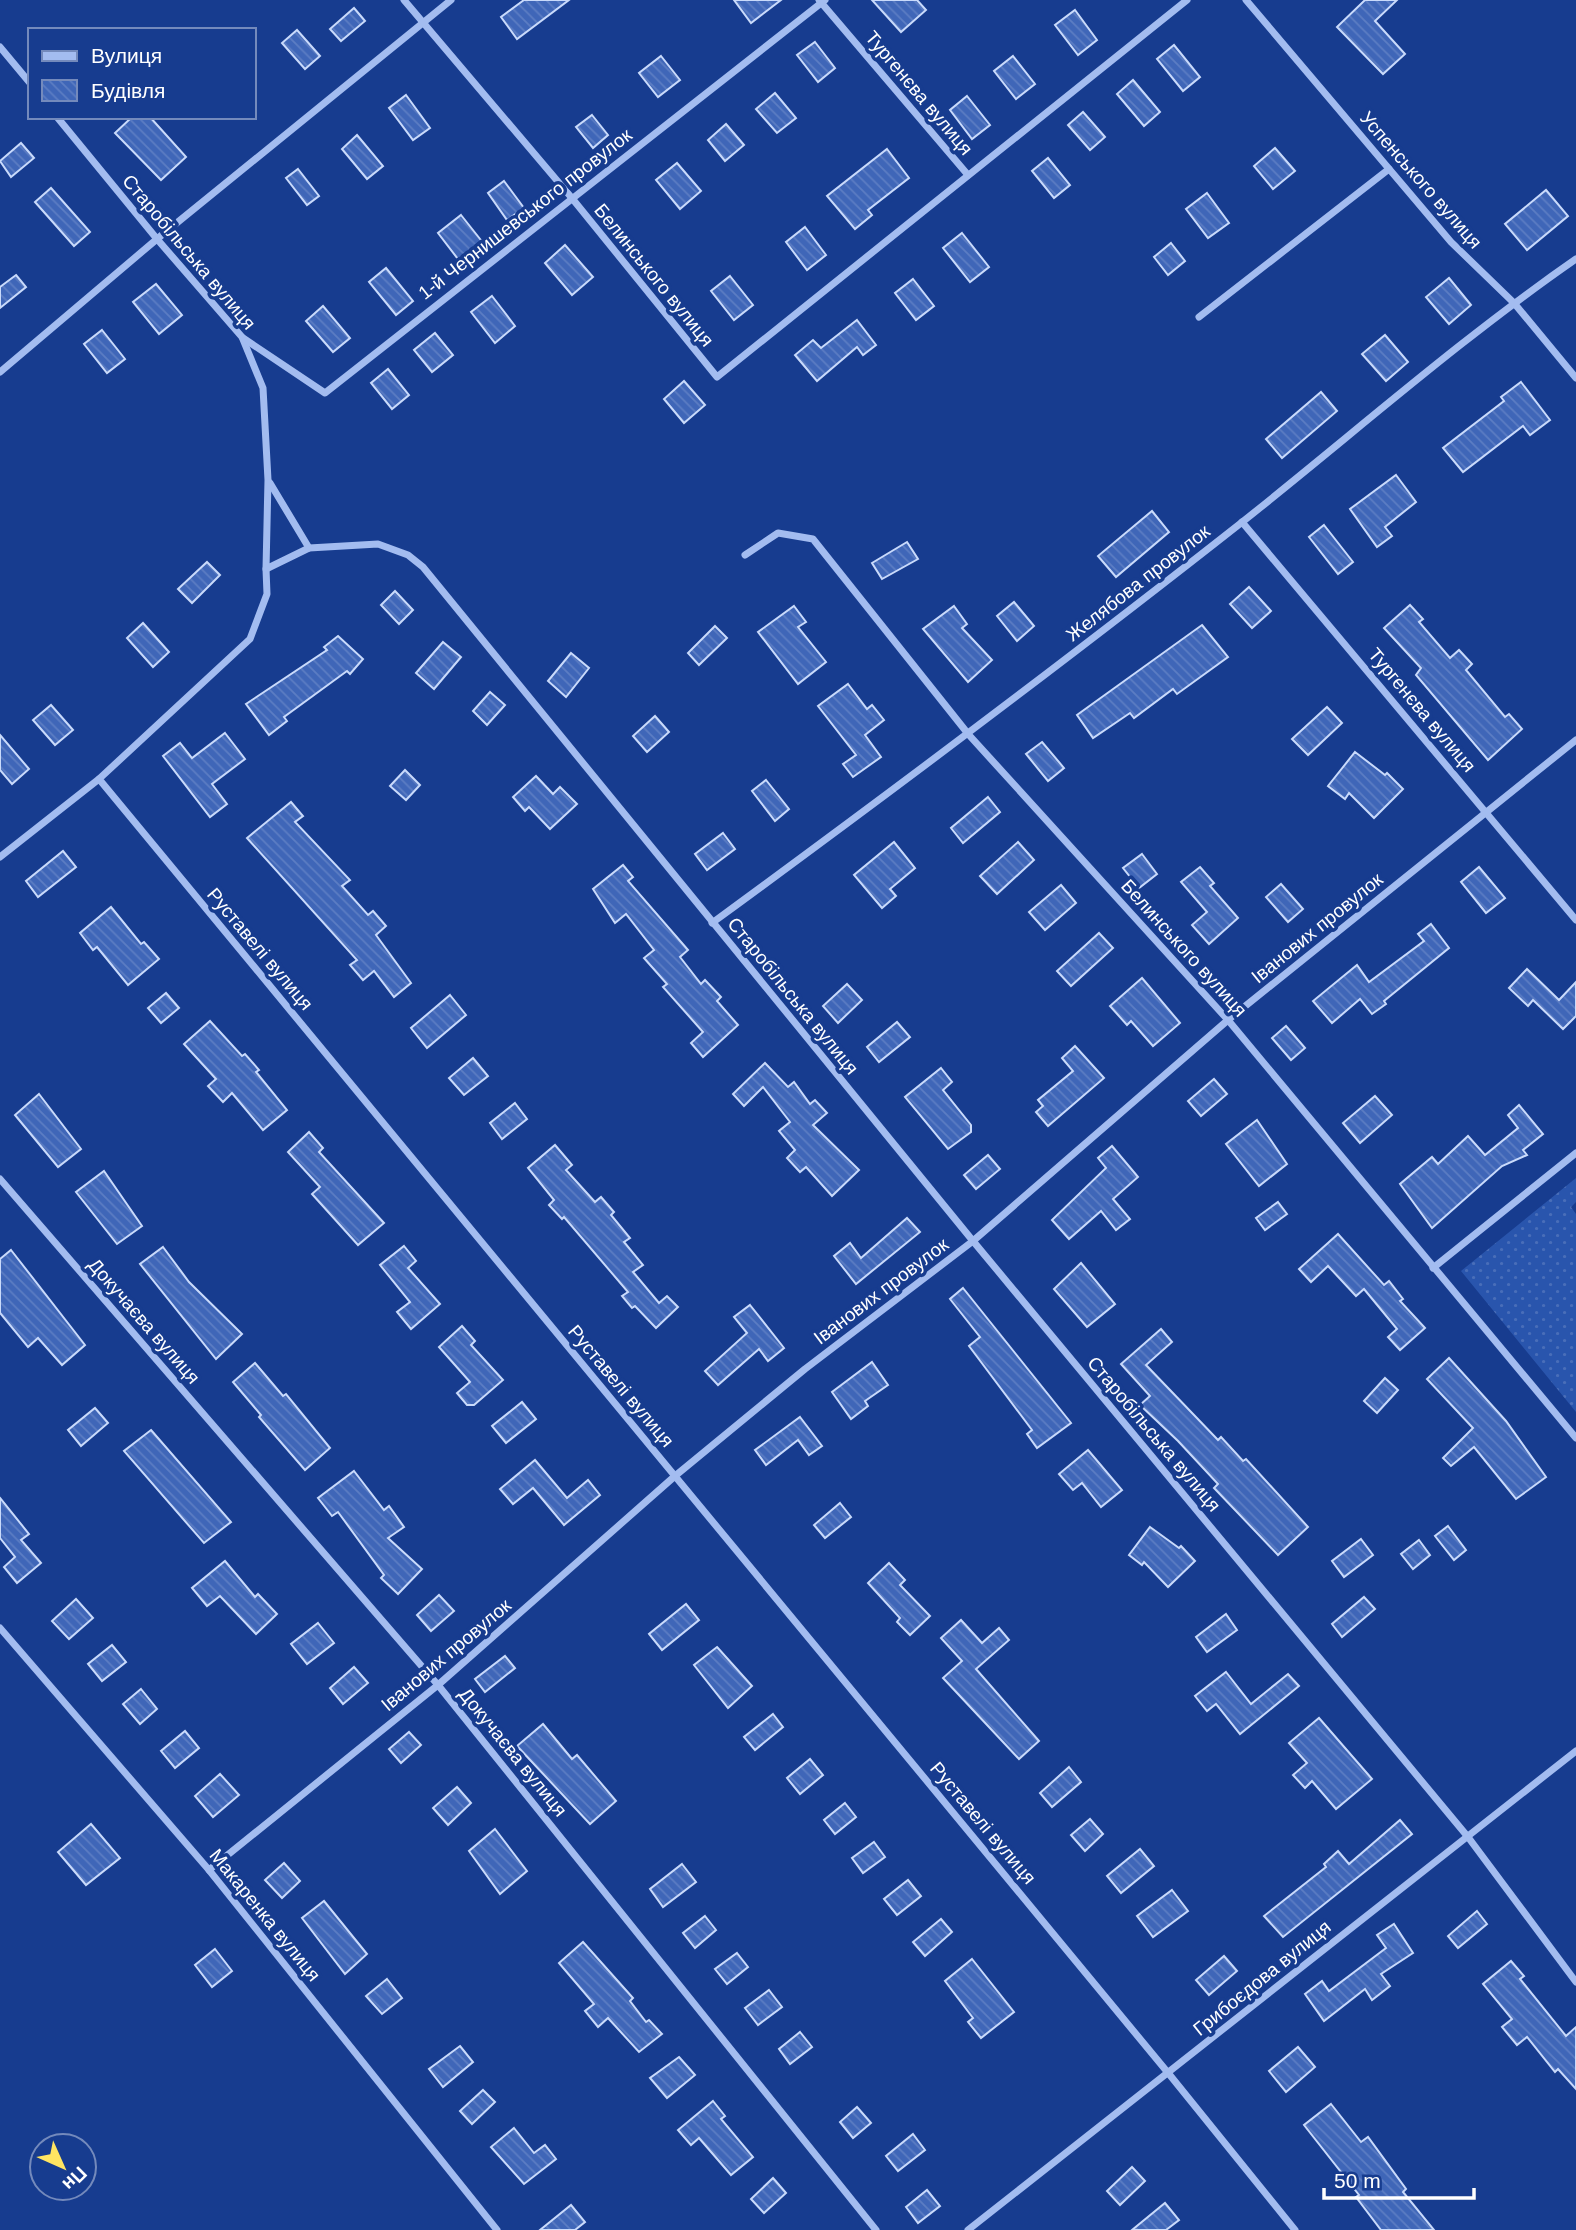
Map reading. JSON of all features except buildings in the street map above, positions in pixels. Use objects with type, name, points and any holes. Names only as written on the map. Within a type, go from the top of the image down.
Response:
[{"type":"street","name":"Белинського вулиця","points":[[404,0],[571,197],[717,377],[968,176]]},
{"type":"street","points":[[0,372],[157,239],[451,0]]},
{"type":"street","points":[[968,176],[1187,0]]},
{"type":"street","name":"Успенського вулиця","points":[[1246,0],[1451,242],[1514,303],[1576,378]]},
{"type":"street","name":"Тургенєва вулиця","points":[[821,1],[968,176]]},
{"type":"street","name":"1-й Чернишевського провулок","points":[[242,337],[326,393],[821,1]]},
{"type":"street","points":[[0,47],[28,81]]},
{"type":"street","name":"Старобільська вулиця","points":[[59,119],[242,337],[263,388],[268,480],[266,569],[309,548],[378,544],[408,555],[423,567],[973,1241],[1468,1837],[1576,1982]]},
{"type":"street","points":[[1199,317],[1389,169]]},
{"type":"street","name":"Желябова провулок","points":[[712,923],[969,735],[1242,522],[1514,303],[1576,259]]},
{"type":"street","points":[[268,480],[309,548]]},
{"type":"street","name":"Тургенєва вулиця","points":[[1242,522],[1576,920]]},
{"type":"street","name":"Белинського вулиця","points":[[745,555],[778,533],[813,539],[969,735],[1228,1020],[1576,1438]]},
{"type":"street","points":[[0,857],[99,779],[250,639],[267,594],[266,569]]},
{"type":"street","name":"Іванових провулок","points":[[209,1870],[438,1685],[675,1476],[805,1368],[973,1241],[1228,1020],[1576,740]]},
{"type":"street","name":"Руставелі вулиця","points":[[99,779],[1295,2230]]},
{"type":"street","points":[[1433,1268],[1576,1153]]},
{"type":"street","name":"Докучаєва вулиця","points":[[0,1179],[438,1685],[876,2230]]},
{"type":"street","name":"Макаренка вулиця","points":[[0,1628],[209,1870],[497,2230]]},
{"type":"street","name":"Грибоєдова вулиця","points":[[968,2230],[1169,2074],[1330,1942],[1576,1751]]},
{"type":"shaded area","points":[[1576,1178],[1576,1202],[1571,1207],[1576,1214],[1576,1412],[1461,1271]]}]
